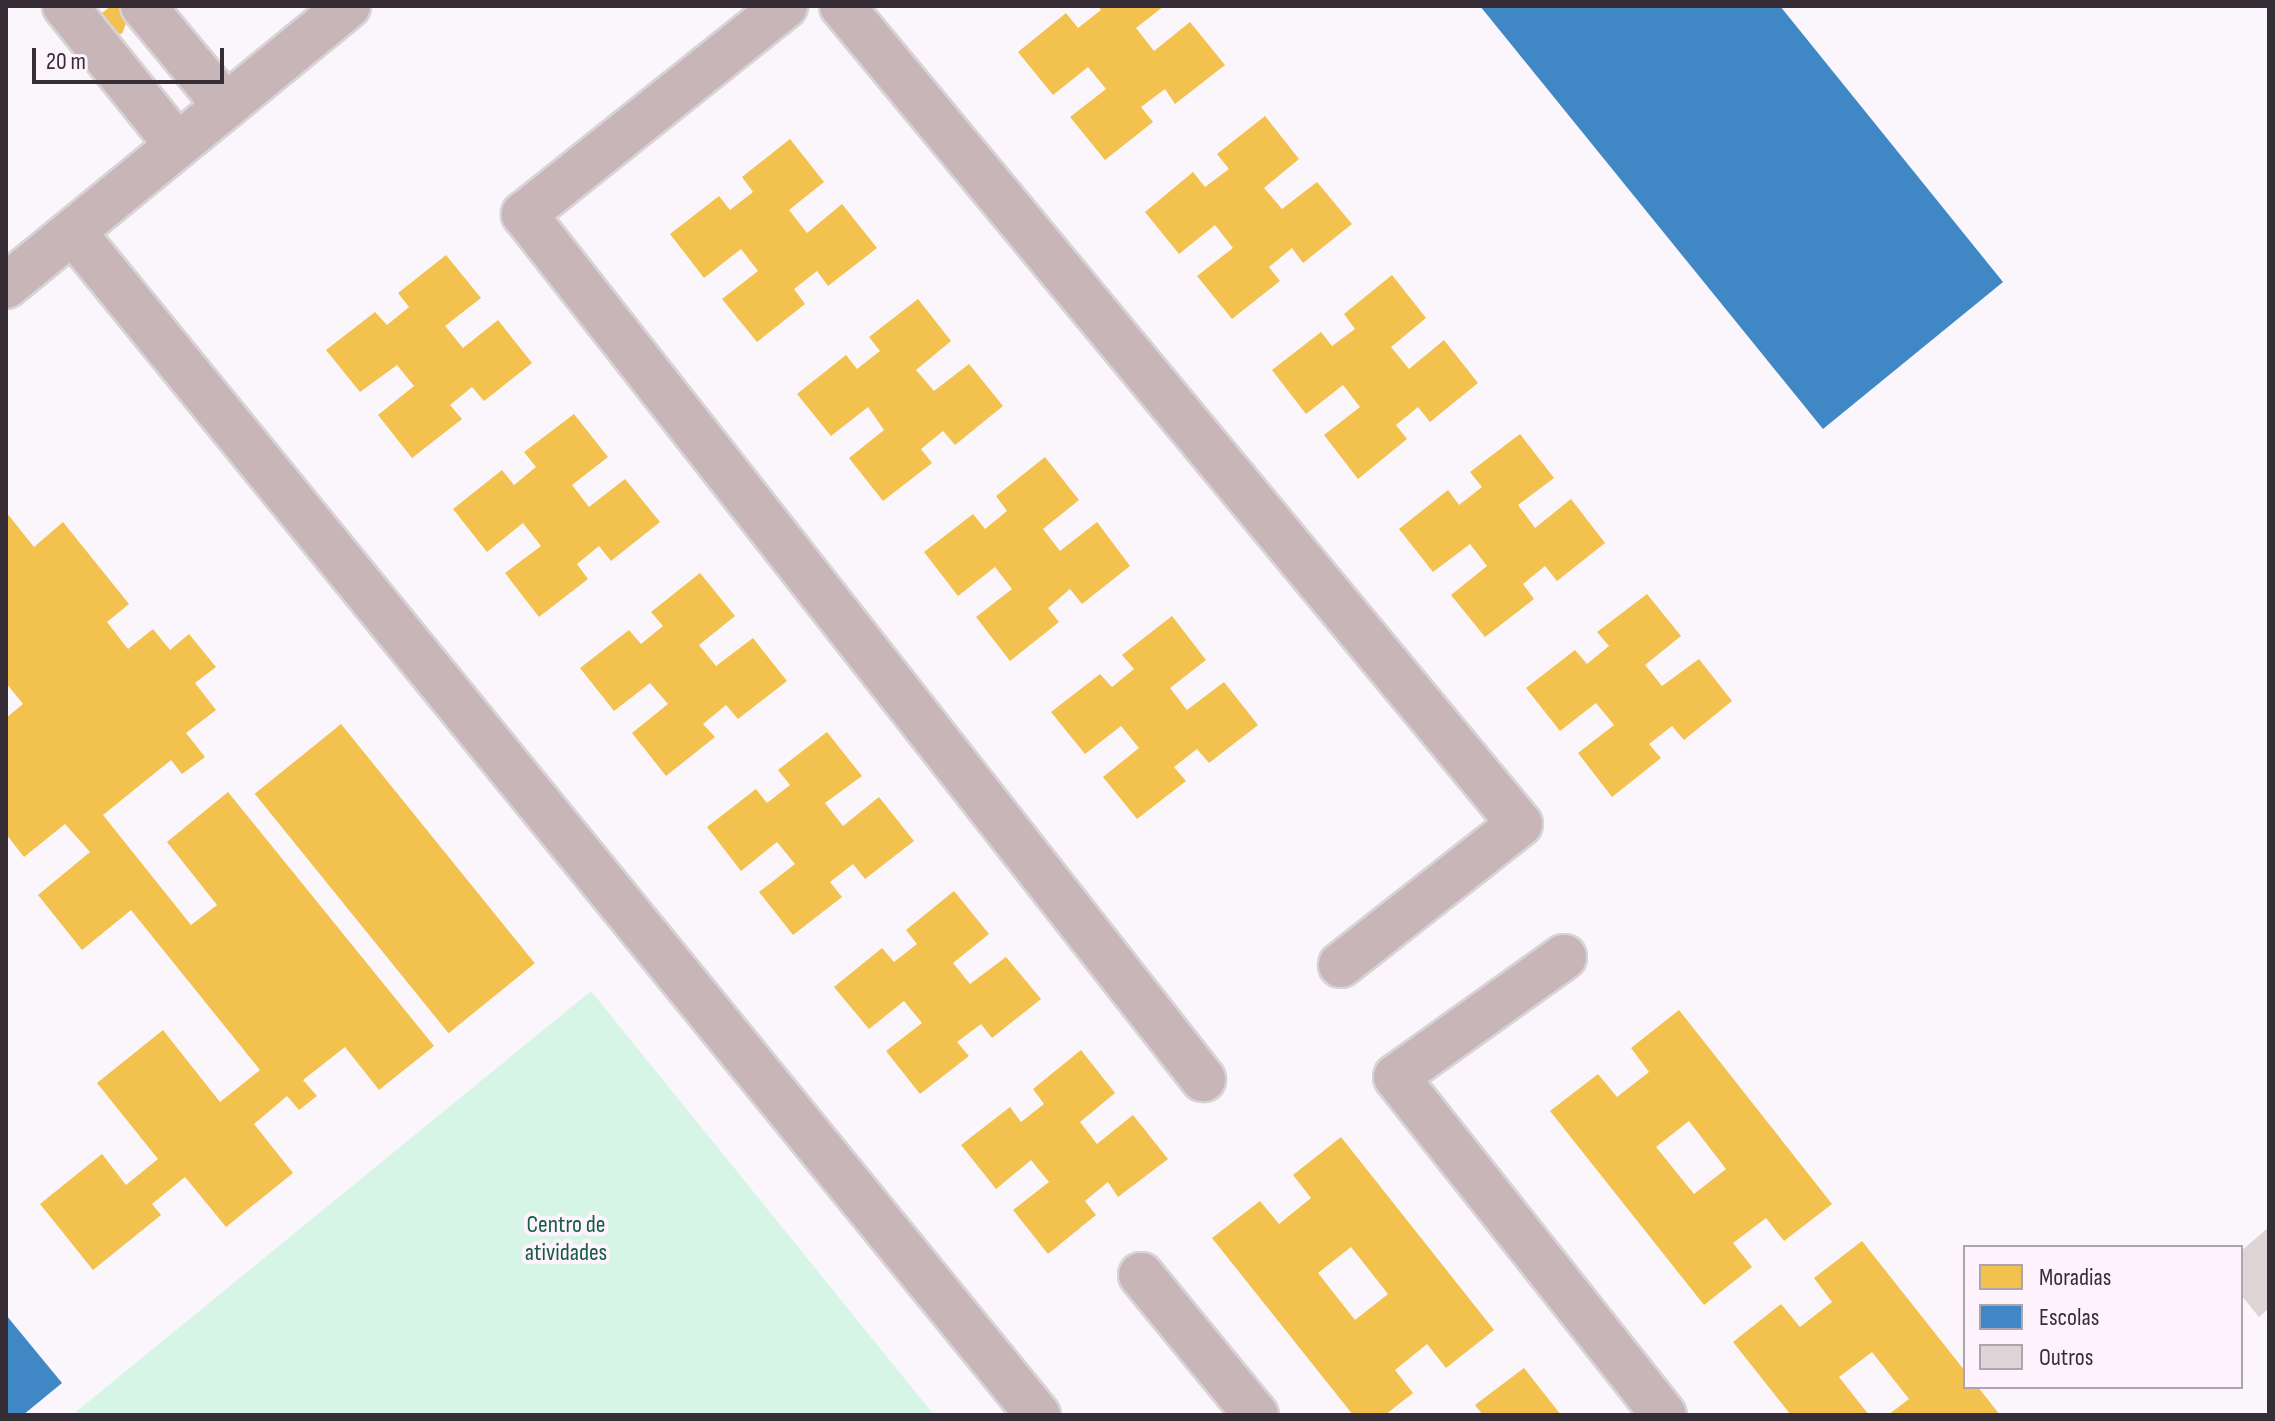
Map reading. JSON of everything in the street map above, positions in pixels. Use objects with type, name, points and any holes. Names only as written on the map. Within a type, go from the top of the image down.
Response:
[{"type":"street","points":[[65,6],[177,145]]},
{"type":"street","points":[[143,6],[226,106]]},
{"type":"street","points":[[6,286],[348,6]]},
{"type":"street","points":[[785,6],[524,214],[1203,1079]]},
{"type":"street","points":[[842,6],[1520,824],[1341,965]]},
{"type":"street","points":[[73,232],[1038,1415]]},
{"type":"street","points":[[1564,957],[1396,1077],[1664,1415]]},
{"type":"street","points":[[1141,1275],[1256,1415]]},
{"type":"green space","name":"Centro de atividades","points":[[591,991],[934,1415],[72,1415]]},
{"type":"building: Moradias","points":[[111,6],[124,6],[130,13],[122,34],[111,32],[98,16]]},
{"type":"building: Moradias","points":[[1098,6],[1164,6],[1136,28],[1154,51],[1190,22],[1225,65],[1175,104],[1165,89],[1141,107],[1153,122],[1105,160],[1070,117],[1106,89],[1088,67],[1053,95],[1018,52],[1066,13],[1078,28],[1101,10]]},
{"type":"building: Moradias","points":[[1265,116],[1299,159],[1264,188],[1282,209],[1317,182],[1352,224],[1303,263],[1292,248],[1269,267],[1280,281],[1232,319],[1197,276],[1233,248],[1215,225],[1179,254],[1145,212],[1193,172],[1205,187],[1229,169],[1217,154]]},
{"type":"building: Moradias","points":[[790,139],[824,182],[789,210],[807,233],[842,204],[877,248],[828,286],[817,271],[794,289],[805,304],[757,342],[722,299],[758,271],[741,249],[704,278],[670,234],[719,196],[730,210],[753,192],[742,177]]},
{"type":"building: Moradias","points":[[446,255],[481,298],[445,326],[463,348],[498,320],[532,363],[484,401],[472,387],[450,405],[462,419],[412,458],[378,415],[414,386],[397,365],[360,392],[326,350],[375,312],[387,325],[409,307],[398,293]]},
{"type":"building: Moradias","points":[[1392,275],[1426,318],[1391,347],[1409,369],[1444,340],[1478,383],[1430,422],[1418,407],[1396,425],[1407,439],[1358,479],[1324,435],[1360,407],[1343,385],[1306,414],[1272,370],[1321,332],[1332,346],[1355,329],[1344,314]]},
{"type":"building: Moradias","points":[[918,299],[951,341],[916,370],[934,391],[969,364],[1003,406],[955,445],[943,431],[921,449],[932,463],[883,501],[849,458],[884,430],[868,407],[831,436],[797,394],[846,355],[857,369],[880,351],[869,337]]},
{"type":"building: Moradias","points":[[574,414],[608,457],[572,485],[589,507],[625,479],[660,522],[611,561],[599,546],[577,564],[588,579],[539,617],[505,573],[541,546],[523,523],[487,552],[453,509],[502,470],[514,485],[536,467],[524,452]]},
{"type":"building: Moradias","points":[[1520,434],[1554,478],[1518,505],[1535,528],[1571,499],[1605,543],[1557,581],[1545,566],[1523,584],[1534,599],[1485,637],[1451,595],[1487,566],[1470,544],[1433,572],[1399,529],[1448,490],[1459,505],[1482,487],[1470,472]]},
{"type":"building: Moradias","points":[[1045,457],[1079,500],[1043,529],[1060,551],[1097,522],[1130,566],[1082,604],[1070,589],[1048,608],[1059,622],[1010,661],[976,617],[1012,589],[995,567],[958,596],[924,552],[973,514],[985,529],[1007,511],[996,496]]},
{"type":"building: Moradias","points":[[6,512],[34,547],[63,522],[129,604],[107,622],[128,649],[153,629],[170,650],[189,634],[216,667],[195,683],[216,710],[186,733],[205,757],[182,774],[171,760],[103,815],[191,925],[217,905],[167,842],[228,792],[434,1046],[379,1090],[345,1047],[303,1080],[317,1096],[299,1110],[287,1096],[254,1124],[293,1173],[226,1227],[185,1177],[152,1204],[161,1215],[93,1270],[40,1204],[102,1154],[126,1185],[158,1159],[97,1083],[163,1030],[220,1102],[260,1070],[131,910],[82,950],[38,895],[90,852],[65,824],[24,857],[6,834],[6,718],[23,704],[6,683]]},
{"type":"building: Moradias","points":[[700,573],[735,616],[699,645],[716,666],[753,638],[787,681],[738,719],[726,705],[703,724],[715,737],[666,776],[632,733],[668,704],[650,683],[614,711],[580,668],[629,630],[641,644],[663,626],[651,612]]},
{"type":"building: Moradias","points":[[1647,594],[1681,636],[1645,665],[1662,686],[1699,659],[1732,701],[1684,740],[1672,726],[1649,744],[1661,758],[1612,797],[1578,753],[1614,725],[1596,703],[1560,731],[1526,688],[1575,650],[1587,664],[1609,646],[1597,632]]},
{"type":"building: Moradias","points":[[1172,616],[1206,660],[1170,688],[1187,710],[1224,682],[1258,725],[1209,763],[1197,749],[1174,767],[1186,781],[1137,819],[1103,777],[1139,748],[1121,726],[1085,754],[1051,712],[1100,674],[1112,687],[1134,669],[1122,655]]},
{"type":"building: Moradias","points":[[341,724],[535,963],[449,1033],[255,794]]},
{"type":"building: Moradias","points":[[827,732],[862,776],[825,803],[843,826],[879,797],[914,841],[865,879],[853,864],[830,882],[842,897],[793,935],[759,892],[795,864],[777,842],[741,871],[707,827],[756,789],[767,803],[790,785],[778,770]]},
{"type":"building: Moradias","points":[[954,891],[989,934],[953,963],[970,984],[1006,957],[1041,999],[992,1038],[981,1024],[957,1042],[969,1056],[920,1094],[886,1051],[922,1023],[904,1001],[869,1029],[834,987],[882,948],[894,962],[917,944],[906,930]]},
{"type":"building: Moradias","points":[[1679,1010],[1832,1204],[1784,1241],[1766,1218],[1733,1243],[1752,1267],[1704,1305],[1550,1111],[1598,1074],[1617,1097],[1649,1072],[1631,1048]],"holes":[[[1689,1121],[1726,1169],[1694,1194],[1656,1147]]]},
{"type":"building: Moradias","points":[[1081,1050],[1115,1093],[1080,1122],[1097,1144],[1133,1115],[1168,1159],[1118,1197],[1108,1182],[1085,1201],[1096,1215],[1048,1254],[1013,1210],[1049,1182],[1031,1160],[996,1189],[961,1145],[1010,1107],[1021,1122],[1044,1104],[1033,1089]]},
{"type":"building: Moradias","points":[[1341,1137],[1494,1330],[1446,1368],[1427,1344],[1395,1370],[1413,1393],[1385,1415],[1353,1415],[1212,1238],[1260,1201],[1279,1224],[1311,1198],[1293,1175]],"holes":[[[1351,1247],[1388,1294],[1355,1320],[1318,1273]]]},
{"type":"building: Moradias","points":[[1862,1241],[1963,1368],[1963,1389],[1980,1389],[2000,1415],[1888,1415],[1909,1399],[1872,1352],[1839,1377],[1869,1415],[1791,1415],[1733,1342],[1781,1304],[1800,1327],[1832,1302],[1814,1278]]},
{"type":"building: Moradias","points":[[1524,1368],[1561,1415],[1483,1415],[1475,1405]]},
{"type":"building: Escolas","points":[[1480,6],[1780,6],[2003,282],[1823,429]]},
{"type":"building: Escolas","points":[[6,1315],[62,1383],[23,1415],[6,1415]]},
{"type":"building: Outros","points":[[2269,1227],[2269,1308],[2259,1317],[2243,1297],[2243,1249]]}]
